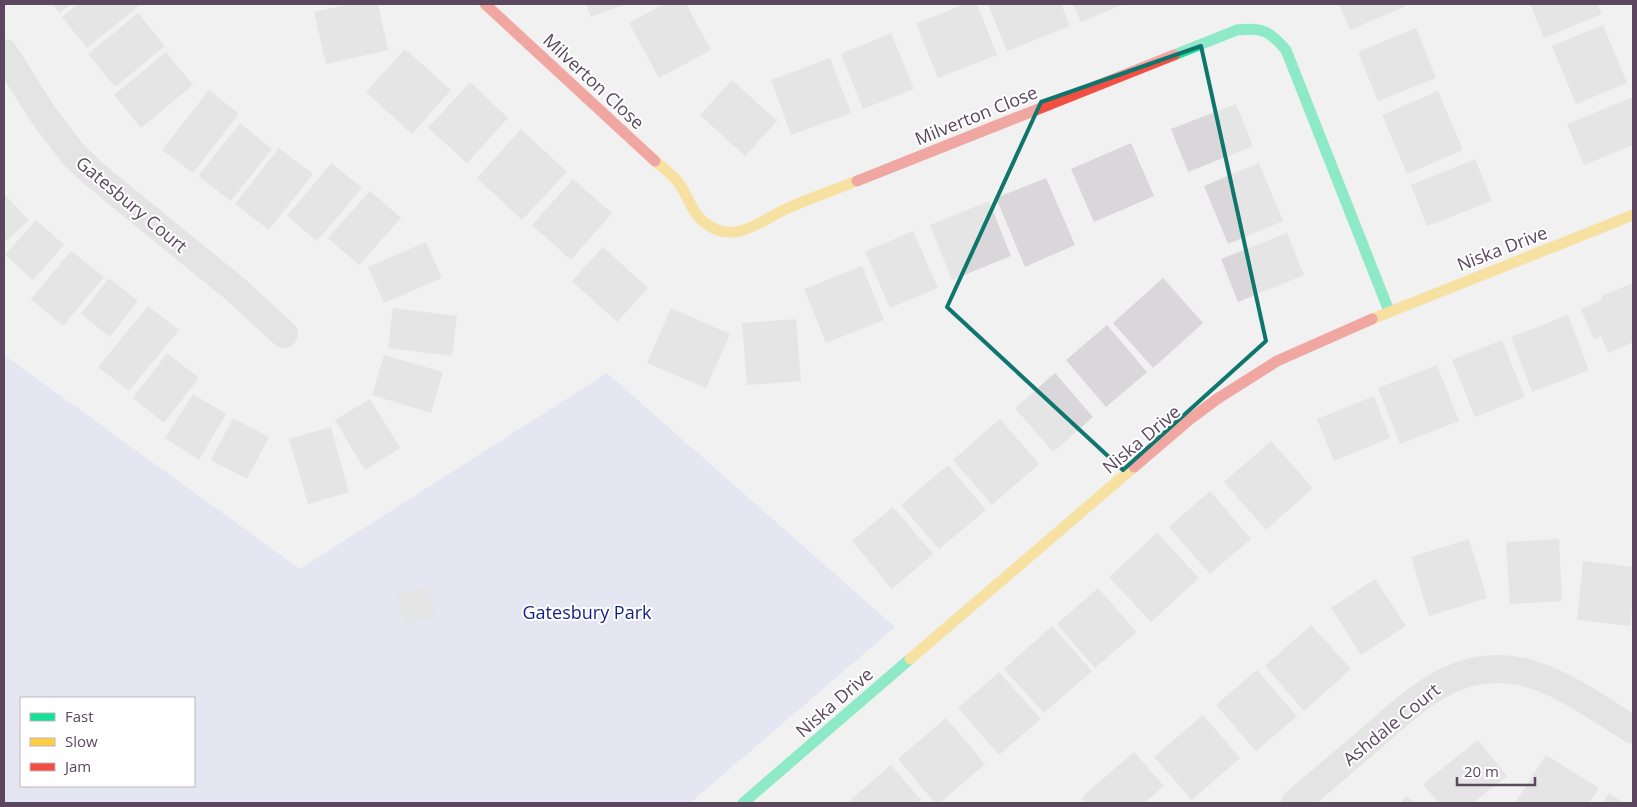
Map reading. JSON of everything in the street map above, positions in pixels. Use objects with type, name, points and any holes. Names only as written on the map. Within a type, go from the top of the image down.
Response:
[{"type":"street","name":"Milverton Close","points":[[485,4],[680,184],[690,205],[705,223],[722,232],[744,231],[761,224],[781,211],[1237,30],[1264,29],[1276,38],[1286,50],[1389,311]]},
{"type":"street","name":"Gatesbury Court","points":[[4,53],[44,116],[73,154],[95,176],[234,289],[284,334]]},
{"type":"street","name":"Niska Drive","points":[[743,803],[1189,420],[1217,399],[1277,361],[1389,311],[1633,215]]},
{"type":"street","name":"Ashdale Court","points":[[1295,803],[1413,702],[1445,680],[1476,670],[1504,669],[1531,674],[1570,691],[1633,730]]},
{"type":"highlighted area","points":[[1201,46],[1266,341],[1123,470],[947,307],[1041,102]]},
{"type":"green space","name":"Gatesbury Park","points":[[4,355],[300,569],[607,373],[895,627],[690,803],[4,803]]},
{"type":"building","points":[[52,4],[71,4],[60,13]]},
{"type":"building","points":[[78,4],[140,5],[87,48],[62,17]]},
{"type":"building","points":[[351,4],[378,4],[388,50],[326,64],[314,12]]},
{"type":"building","points":[[586,4],[625,4],[591,17]]},
{"type":"building","points":[[664,4],[686,4],[711,50],[659,78],[629,23]]},
{"type":"building","points":[[966,4],[977,4],[997,55],[938,78],[916,23]]},
{"type":"building","points":[[988,4],[1061,4],[1070,26],[1007,51]]},
{"type":"building","points":[[1073,4],[1124,4],[1081,22]]},
{"type":"building","points":[[1339,4],[1403,4],[1404,7],[1350,30]]},
{"type":"building","points":[[1530,4],[1597,4],[1602,14],[1544,38]]},
{"type":"building","points":[[138,13],[165,46],[115,87],[88,54]]},
{"type":"building","points":[[1603,25],[1627,83],[1576,104],[1552,46]]},
{"type":"building","points":[[1416,28],[1436,78],[1378,101],[1358,52]]},
{"type":"building","points":[[891,33],[914,89],[863,109],[841,54]]},
{"type":"building","points":[[405,49],[451,90],[412,134],[366,92]]},
{"type":"building","points":[[166,52],[193,85],[141,128],[114,95]]},
{"type":"building","points":[[830,58],[851,113],[791,135],[771,80]]},
{"type":"building","points":[[732,80],[777,121],[745,156],[700,115]]},
{"type":"building","points":[[470,82],[508,118],[467,163],[428,128]]},
{"type":"building","points":[[209,90],[239,114],[193,173],[162,150]]},
{"type":"building","points":[[1438,91],[1463,150],[1407,174],[1382,115]]},
{"type":"building","points":[[1633,97],[1633,145],[1584,165],[1567,124]]},
{"type":"building","points":[[1236,104],[1253,146],[1188,172],[1171,129]]},
{"type":"building","points":[[240,123],[272,149],[231,201],[198,176]]},
{"type":"building","points":[[521,129],[567,172],[522,220],[477,178]]},
{"type":"building","points":[[1131,143],[1154,196],[1094,222],[1071,169]]},
{"type":"building","points":[[279,148],[313,174],[269,230],[235,204]]},
{"type":"building","points":[[1475,159],[1492,201],[1427,226],[1411,185]]},
{"type":"building","points":[[331,163],[362,188],[317,241],[287,216]]},
{"type":"building","points":[[1259,163],[1283,221],[1228,244],[1204,186]]},
{"type":"building","points":[[1046,178],[1075,245],[1025,267],[996,198]]},
{"type":"building","points":[[573,179],[612,213],[571,260],[532,225]]},
{"type":"building","points":[[370,191],[401,218],[359,265],[328,238]]},
{"type":"building","points":[[4,194],[29,220],[4,243]]},
{"type":"building","points":[[989,201],[1011,256],[952,280],[930,225]]},
{"type":"building","points":[[36,220],[64,245],[33,280],[5,255]]},
{"type":"building","points":[[913,231],[938,288],[890,308],[865,252]]},
{"type":"building","points":[[1287,233],[1304,275],[1238,302],[1221,259]]},
{"type":"building","points":[[426,242],[442,278],[384,303],[368,267]]},
{"type":"building","points":[[603,247],[648,288],[617,322],[572,281]]},
{"type":"building","points":[[71,251],[104,277],[63,326],[31,299]]},
{"type":"building","points":[[862,266],[884,320],[826,343],[804,289]]},
{"type":"building","points":[[109,278],[138,301],[110,337],[81,314]]},
{"type":"building","points":[[1163,278],[1203,323],[1153,368],[1113,323]]},
{"type":"building","points":[[1633,283],[1633,342],[1608,353],[1601,336],[1594,340],[1581,309],[1602,300],[1601,296]]},
{"type":"building","points":[[148,306],[179,330],[129,391],[98,367]]},
{"type":"building","points":[[393,308],[457,316],[452,356],[388,348]]},
{"type":"building","points":[[671,308],[730,334],[706,388],[647,363]]},
{"type":"building","points":[[1568,315],[1589,370],[1532,392],[1511,337]]},
{"type":"building","points":[[796,319],[801,381],[747,385],[742,323]]},
{"type":"building","points":[[1107,325],[1147,372],[1106,407],[1066,360]]},
{"type":"building","points":[[1502,340],[1525,397],[1475,417],[1452,360]]},
{"type":"building","points":[[167,353],[199,378],[164,423],[133,398]]},
{"type":"building","points":[[384,355],[443,372],[431,413],[372,395]]},
{"type":"building","points":[[1437,365],[1459,421],[1400,444],[1378,388]]},
{"type":"building","points":[[1055,373],[1093,417],[1053,452],[1015,408]]},
{"type":"building","points":[[193,394],[226,414],[199,460],[165,438]]},
{"type":"building","points":[[1374,396],[1390,438],[1334,461],[1317,419]]},
{"type":"building","points":[[370,399],[400,448],[365,470],[335,420]]},
{"type":"building","points":[[233,418],[269,437],[247,479],[211,460]]},
{"type":"building","points":[[1000,419],[1039,464],[992,505],[953,460]]},
{"type":"building","points":[[331,427],[349,492],[308,504],[289,439]]},
{"type":"building","points":[[1271,441],[1313,488],[1266,530],[1224,482]]},
{"type":"building","points":[[948,465],[986,510],[939,549],[901,505]]},
{"type":"building","points":[[1210,491],[1251,539],[1210,574],[1169,527]]},
{"type":"building","points":[[893,507],[933,554],[892,589],[852,541]]},
{"type":"building","points":[[1157,533],[1199,578],[1151,622],[1109,577]]},
{"type":"building","points":[[1469,539],[1487,598],[1429,616],[1411,557]]},
{"type":"building","points":[[1559,539],[1562,601],[1510,604],[1506,542]]},
{"type":"building","points":[[1583,561],[1633,567],[1633,598],[1630,626],[1577,620]]},
{"type":"building","points":[[1375,579],[1406,626],[1361,655],[1331,608]]},
{"type":"building","points":[[428,587],[435,618],[404,624],[398,594]]},
{"type":"building","points":[[1098,588],[1137,632],[1095,668],[1057,624]]},
{"type":"building","points":[[1311,625],[1351,669],[1304,711],[1265,666]]},
{"type":"building","points":[[1052,626],[1092,671],[1044,713],[1004,669]]},
{"type":"building","points":[[1257,670],[1297,716],[1256,751],[1216,705]]},
{"type":"building","points":[[999,672],[1041,719],[999,755],[958,708]]},
{"type":"building","points":[[1203,715],[1240,758],[1192,800],[1154,757]]},
{"type":"building","points":[[946,718],[985,764],[940,803],[935,803],[898,759]]},
{"type":"building","points":[[1478,740],[1507,776],[1473,803],[1439,803],[1423,784]]},
{"type":"building","points":[[1134,752],[1164,786],[1144,803],[1086,803],[1081,798]]},
{"type":"building","points":[[1546,755],[1599,788],[1589,803],[1515,803]]},
{"type":"building","points":[[891,765],[921,800],[917,803],[847,803]]},
{"type":"building","points":[[1609,793],[1624,803],[1603,803]]},
{"type":"building","points":[[1406,796],[1415,803],[1401,803]]},
{"type":"traffic: fast","points":[[1174,55],[1237,30],[1246,29],[1265,32],[1275,38],[1286,50],[1389,311]]},
{"type":"traffic: fast","points":[[743,803],[910,659]]},
{"type":"traffic: slow","points":[[655,161],[678,182],[701,219],[715,229],[725,232],[745,230],[800,203],[857,181]]},
{"type":"traffic: slow","points":[[1372,319],[1633,215]]},
{"type":"traffic: slow","points":[[910,659],[1134,467]]},
{"type":"traffic: jam","points":[[485,4],[655,161]]},
{"type":"traffic: jam","points":[[857,181],[1174,55]]},
{"type":"traffic: jam","points":[[1134,467],[1189,420],[1217,399],[1277,361],[1372,319]]}]
